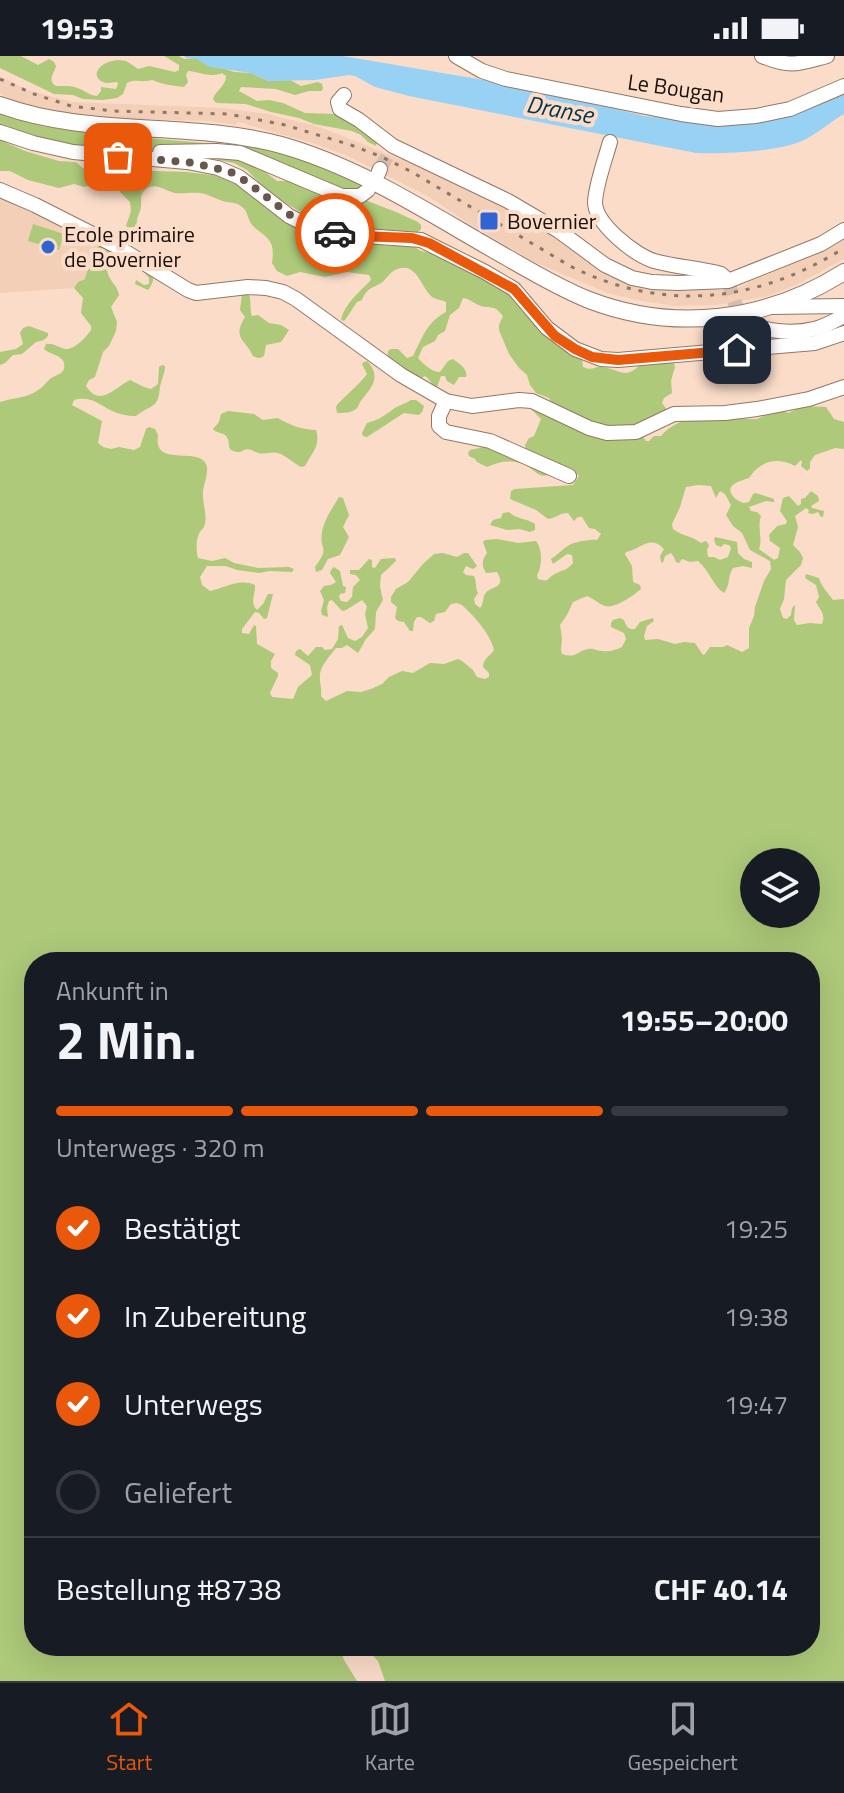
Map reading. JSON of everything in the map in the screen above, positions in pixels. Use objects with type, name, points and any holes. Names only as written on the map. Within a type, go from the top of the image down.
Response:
[{"type":"main road","points":[[0,105],[58,121],[219,133],[298,150],[393,193],[587,299],[662,318],[730,316],[771,307],[844,272]]},
{"type":"street","name":"Le Bougan","points":[[456,56],[482,71],[506,79],[706,118],[744,118],[780,112],[844,86]]},
{"type":"street","points":[[762,56],[791,65],[827,56]]},
{"type":"street","points":[[344,95],[338,102],[340,109],[365,124],[390,151],[479,186],[521,208],[623,275],[664,283],[728,281],[809,249],[844,230]]},
{"type":"street","points":[[0,132],[73,152],[187,162],[229,171],[289,216],[309,226],[358,236],[412,238],[429,243],[514,289],[555,336],[583,353],[601,359],[815,343],[844,333]]},
{"type":"street","points":[[610,142],[595,200],[601,222],[647,258],[721,274],[728,281]]},
{"type":"street","points":[[141,158],[168,151],[228,151],[240,153],[342,196],[360,196],[368,190]]},
{"type":"street","points":[[0,190],[116,246],[196,293],[248,287],[283,292],[401,375],[446,401],[472,406],[532,401],[589,428],[607,433],[627,433],[647,428],[674,414],[757,409],[809,399],[844,387]]},
{"type":"street","points":[[771,307],[844,306]]},
{"type":"street","points":[[749,323],[764,329],[801,331],[817,328],[844,316]]},
{"type":"street","points":[[446,401],[439,416],[439,426],[446,432],[490,441],[569,476]]},
{"type":"shaded area","points":[[0,76],[28,90],[73,102],[224,108],[267,114],[320,127],[400,159],[483,184],[572,230],[623,270],[725,291],[737,289],[800,260],[844,234],[844,259],[769,296],[716,305],[675,306],[641,301],[607,293],[532,261],[429,197],[346,155],[312,143],[238,122],[236,125],[210,121],[90,118],[13,101],[0,93]]},
{"type":"shaded area","name":"Ecole primaire de Bovernier","points":[[0,199],[38,209],[103,246],[95,249],[85,279],[74,288],[0,293]]},
{"type":"green space","points":[[0,56],[21,56],[38,65],[49,59],[56,66],[53,84],[74,87],[97,96],[101,87],[116,89],[118,84],[98,79],[97,71],[105,64],[118,60],[138,69],[149,66],[175,72],[179,70],[179,65],[164,56],[195,58],[234,72],[251,73],[268,81],[290,80],[301,86],[318,82],[322,84],[321,91],[295,95],[276,89],[241,87],[239,91],[257,101],[283,103],[305,113],[335,114],[377,142],[376,146],[352,131],[314,124],[246,104],[216,103],[213,99],[226,79],[222,73],[210,75],[188,71],[188,82],[184,87],[152,80],[133,81],[127,83],[123,94],[117,98],[83,99],[54,94],[0,68]]},
{"type":"green space","points":[[0,113],[42,126],[82,132],[258,148],[305,161],[366,187],[356,194],[247,154],[159,149],[138,152],[61,145],[0,127]]},
{"type":"green space","points":[[0,140],[59,161],[76,162],[83,168],[115,164],[154,171],[220,176],[241,186],[266,208],[345,240],[390,246],[403,244],[432,253],[483,276],[493,285],[509,292],[582,359],[583,367],[604,367],[625,373],[645,363],[673,361],[672,393],[662,403],[667,410],[645,430],[643,437],[646,441],[661,436],[678,423],[693,419],[757,419],[782,410],[788,413],[804,406],[826,407],[834,419],[844,422],[844,449],[835,448],[815,455],[807,471],[801,466],[801,460],[795,466],[770,462],[758,467],[749,478],[730,489],[734,497],[743,503],[749,502],[756,493],[774,499],[774,502],[766,501],[749,507],[761,516],[759,549],[774,560],[778,558],[780,548],[770,541],[769,535],[777,526],[786,524],[780,511],[783,498],[789,496],[798,506],[811,491],[818,496],[819,501],[811,506],[824,511],[823,517],[818,512],[808,513],[806,508],[795,516],[798,527],[793,545],[803,558],[801,565],[786,580],[780,609],[783,618],[787,619],[795,605],[794,620],[797,625],[822,624],[823,615],[816,602],[819,597],[816,585],[805,578],[806,574],[819,578],[833,600],[844,599],[844,1681],[385,1681],[373,1656],[820,1656],[820,952],[24,952],[24,1656],[343,1656],[357,1681],[0,1681],[0,402],[34,393],[63,371],[63,360],[44,349],[46,344],[69,349],[91,330],[81,313],[83,298],[74,288],[85,279],[99,246],[121,252],[122,262],[141,266],[151,272],[152,283],[148,290],[135,284],[136,280],[144,285],[149,284],[149,278],[143,271],[118,265],[107,267],[119,295],[111,307],[117,322],[116,331],[103,352],[95,377],[86,386],[91,392],[102,396],[130,380],[151,389],[158,384],[159,367],[162,365],[165,369],[158,399],[136,416],[116,413],[89,400],[74,400],[72,405],[102,421],[98,443],[103,447],[134,450],[140,447],[149,427],[155,429],[158,445],[163,452],[204,460],[207,467],[203,491],[205,519],[197,539],[198,558],[212,561],[225,558],[258,568],[294,569],[292,572],[259,573],[226,566],[207,566],[200,577],[202,585],[210,591],[238,583],[255,585],[253,601],[257,610],[268,594],[273,594],[267,618],[255,612],[242,629],[242,633],[249,634],[256,626],[257,644],[275,654],[271,668],[278,676],[270,693],[272,697],[293,699],[298,687],[312,675],[310,665],[295,655],[296,651],[300,649],[308,656],[316,647],[332,649],[342,625],[348,638],[355,641],[368,628],[367,606],[362,600],[342,611],[332,600],[329,601],[328,617],[322,615],[324,600],[320,591],[336,582],[330,573],[334,567],[340,571],[343,586],[346,587],[345,593],[339,597],[347,602],[352,597],[353,587],[360,580],[350,574],[350,570],[359,570],[369,559],[375,568],[381,559],[395,558],[396,561],[381,575],[383,600],[376,612],[375,629],[358,653],[347,645],[336,648],[322,667],[321,696],[326,701],[347,691],[371,689],[402,671],[413,673],[430,663],[444,664],[458,659],[477,677],[489,677],[483,664],[494,650],[492,644],[462,605],[451,604],[445,612],[436,614],[430,623],[417,617],[413,631],[395,618],[397,607],[391,602],[391,597],[434,554],[457,557],[468,553],[477,566],[473,569],[466,566],[463,572],[474,576],[478,593],[474,599],[480,608],[486,593],[500,582],[497,572],[486,573],[483,567],[487,553],[485,540],[536,541],[541,558],[538,579],[546,580],[573,563],[572,555],[567,554],[553,564],[551,559],[569,545],[597,540],[601,534],[589,528],[582,517],[574,521],[568,513],[548,519],[510,499],[511,491],[515,489],[573,485],[579,476],[571,468],[559,464],[543,476],[520,463],[503,462],[487,467],[469,456],[470,450],[484,447],[526,451],[525,445],[534,436],[541,419],[531,409],[551,402],[549,398],[536,393],[527,375],[509,354],[499,330],[503,316],[497,310],[463,298],[459,308],[450,315],[445,331],[423,347],[418,358],[431,369],[440,372],[453,359],[466,371],[466,377],[459,377],[454,385],[441,376],[437,387],[425,376],[418,380],[387,360],[391,349],[398,349],[407,358],[413,356],[429,326],[446,312],[446,302],[434,298],[409,269],[395,270],[370,289],[343,321],[346,308],[370,281],[369,275],[347,272],[325,277],[300,272],[287,276],[277,271],[272,263],[270,242],[252,225],[239,205],[203,194],[175,193],[152,186],[142,194],[137,225],[131,229],[126,226],[131,211],[130,202],[116,183],[84,187],[74,184],[59,188],[28,180],[10,171],[0,171]],"holes":[[[711,486],[716,498],[720,491],[725,494],[731,505],[726,515],[733,526],[742,533],[750,550],[770,561],[771,569],[749,628],[749,648],[742,652],[727,645],[710,647],[703,655],[695,643],[645,640],[647,626],[654,621],[653,618],[640,622],[635,629],[628,627],[620,618],[613,620],[611,627],[624,633],[626,639],[622,647],[607,651],[588,649],[571,656],[562,654],[560,625],[573,602],[587,596],[609,606],[624,601],[641,589],[633,582],[632,566],[626,552],[654,543],[664,549],[660,556],[663,563],[665,556],[671,553],[679,563],[682,559],[698,561],[724,593],[733,568],[752,568],[752,562],[738,553],[737,542],[715,537],[716,545],[721,547],[724,544],[731,548],[728,557],[720,560],[708,557],[709,545],[706,541],[701,543],[673,529],[672,524],[686,487]]]},
{"type":"green space","points":[[224,153],[260,168],[277,181],[290,181],[307,190],[365,200],[418,222],[421,229],[415,232],[359,228],[308,216],[267,191],[247,170],[218,160],[216,157]]},
{"type":"green space","points":[[33,224],[64,234],[59,250],[28,241]]},
{"type":"green space","points":[[242,294],[250,297],[252,316],[258,315],[269,323],[289,330],[281,342],[266,345],[261,358],[253,356],[241,338],[241,324],[245,317],[240,310]]},
{"type":"green space","points":[[29,326],[48,333],[48,336],[0,365],[0,352],[16,349],[23,344],[20,333]]},
{"type":"green space","points":[[367,361],[374,373],[371,388],[355,410],[337,413],[337,405],[367,374],[362,364]]},
{"type":"green space","points":[[411,400],[424,406],[419,415],[404,413],[367,437],[363,436],[367,423]]},
{"type":"green space","points":[[228,411],[254,414],[263,420],[278,418],[296,427],[316,430],[315,449],[305,466],[301,467],[278,453],[232,450],[225,435],[213,429],[221,414]]},
{"type":"green space","points":[[339,497],[343,498],[349,515],[343,527],[349,537],[340,555],[328,559],[322,570],[316,572],[315,567],[323,552],[323,527]]},
{"type":"green space","points":[[509,512],[535,524],[535,530],[507,530],[490,525],[503,513]]},
{"type":"water","name":"Dranse","points":[[184,56],[343,56],[519,86],[645,116],[721,123],[844,90],[844,114],[808,138],[791,145],[750,152],[696,153],[409,96],[375,87],[355,76],[268,81],[251,73],[210,67],[195,58]]},
{"type":"tunnel","points":[[380,169],[388,155]]},
{"type":"tunnel","points":[[728,281],[735,304],[745,320]]},
{"type":"railway","points":[[0,79],[71,106],[113,111],[228,114],[285,125],[351,145],[412,172],[570,266],[640,291],[709,295],[744,290],[778,281],[844,248]]},
{"type":"way so far","points":[[118,157],[187,162],[229,171],[289,216],[309,226],[335,233]]},
{"type":"place","name":"Bovernier","points":[[489,221]]},
{"type":"place","name":"Ecole primaire de Bovernier","points":[[48,247]]},
{"type":"route","points":[[335,233],[412,238],[429,243],[514,289],[555,336],[592,357],[618,360],[737,350]]}]
